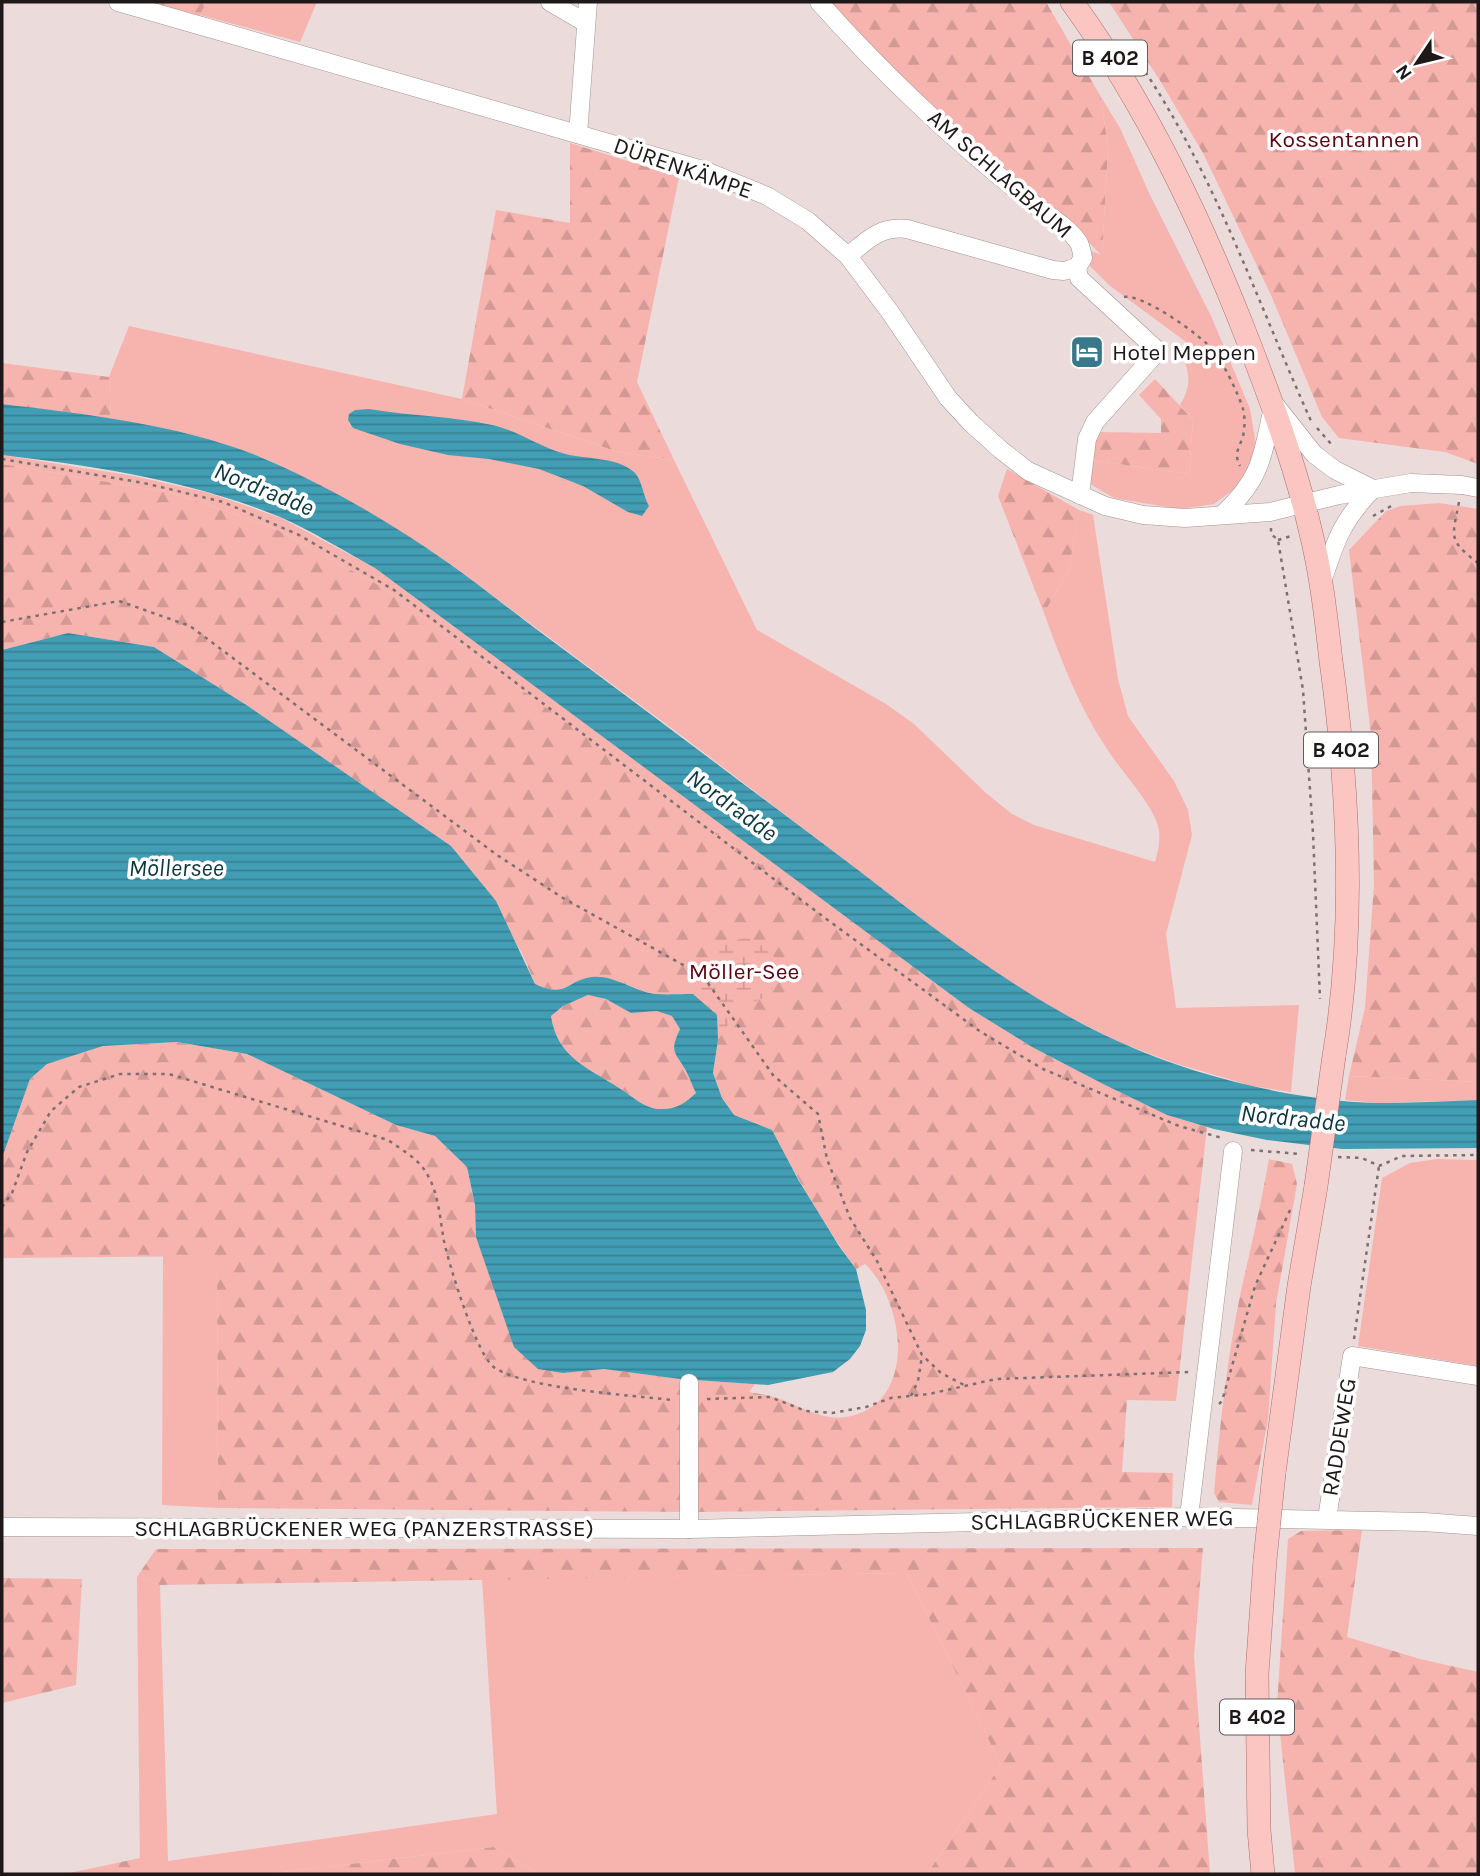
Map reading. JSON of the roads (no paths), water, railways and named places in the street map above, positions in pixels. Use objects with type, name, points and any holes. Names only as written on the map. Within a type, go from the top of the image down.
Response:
[{"type":"main road","name":"B 402","points":[[1072,2],[1129,90],[1189,202],[1227,286],[1272,403],[1304,503],[1321,584],[1338,713],[1348,902],[1343,1001],[1299,1286],[1265,1560],[1256,1674],[1259,1830],[1263,1874]]},
{"type":"street","name":"DÜRENKÄMPE","points":[[118,2],[706,171],[767,196],[808,221],[848,256],[948,398],[971,423],[1028,471],[1105,506],[1143,514],[1185,518],[1269,512],[1411,483],[1462,485],[1474,495]]},
{"type":"street","points":[[550,2],[586,23]]},
{"type":"street","points":[[578,134],[587,2]]},
{"type":"street","name":"AM SCHLAGBAUM","points":[[819,2],[911,98],[998,176],[1080,244],[1083,258],[1077,267],[1064,271],[1053,270],[907,229],[893,228],[878,232],[848,256]]},
{"type":"street","points":[[1077,267],[1079,278],[1158,351],[1095,422],[1087,439],[1080,495]]},
{"type":"street","points":[[1223,514],[1241,498],[1260,467],[1272,403]]},
{"type":"street","points":[[1272,403],[1314,454],[1335,470],[1373,489],[1353,509],[1341,529],[1321,584]]},
{"type":"street","points":[[1189,1517],[1233,1151]]},
{"type":"street","name":"RADDEWEG","points":[[1326,1520],[1352,1356],[1478,1376]]},
{"type":"street","points":[[689,1383],[689,1529]]},
{"type":"street","name":"SCHLAGBRÜCKENER WEG","points":[[726,1528],[1189,1517],[1478,1525]]},
{"type":"street","name":"SCHLAGBRÜCKENER WEG (PANZERSTRASSE)","points":[[2,1527],[726,1528]]},
{"type":"water","name":"Nordradde","points":[[2,404],[105,417],[174,430],[240,449],[340,495],[447,562],[932,926],[1046,1004],[1128,1046],[1196,1071],[1247,1085],[1352,1102],[1478,1100],[1478,1148],[1342,1149],[1267,1140],[1214,1129],[1167,1115],[1105,1085],[1032,1047],[969,1008],[375,568],[280,517],[247,504],[178,484],[108,470],[2,455]]},
{"type":"water","points":[[369,409],[492,425],[562,453],[618,463],[637,475],[649,506],[642,516],[628,512],[583,486],[539,469],[489,459],[448,455],[400,444],[353,428],[348,420],[349,414],[355,410]]},
{"type":"water","name":"Möllersee","points":[[68,633],[154,647],[248,706],[451,846],[496,901],[535,984],[554,990],[583,979],[600,977],[655,994],[693,994],[717,1015],[718,1040],[713,1073],[722,1098],[734,1115],[772,1130],[799,1181],[856,1269],[866,1310],[866,1330],[860,1346],[850,1359],[833,1372],[768,1385],[680,1379],[604,1369],[563,1373],[538,1369],[514,1347],[476,1237],[475,1205],[467,1167],[435,1136],[396,1125],[247,1054],[177,1042],[103,1046],[47,1064],[30,1079],[2,1158],[2,650]],"holes":[[[588,995],[606,999],[631,1013],[657,1011],[672,1016],[680,1029],[675,1052],[696,1093],[676,1107],[656,1109],[639,1102],[586,1068],[567,1052],[554,1030],[551,1016],[563,1006]]]},
{"type":"place","name":"Hotel Meppen","points":[[1087,352]]},
{"type":"park label","name":"Kossentannen","points":[[1344,139]]},
{"type":"park label","name":"Möller-See","points":[[744,971]]}]
